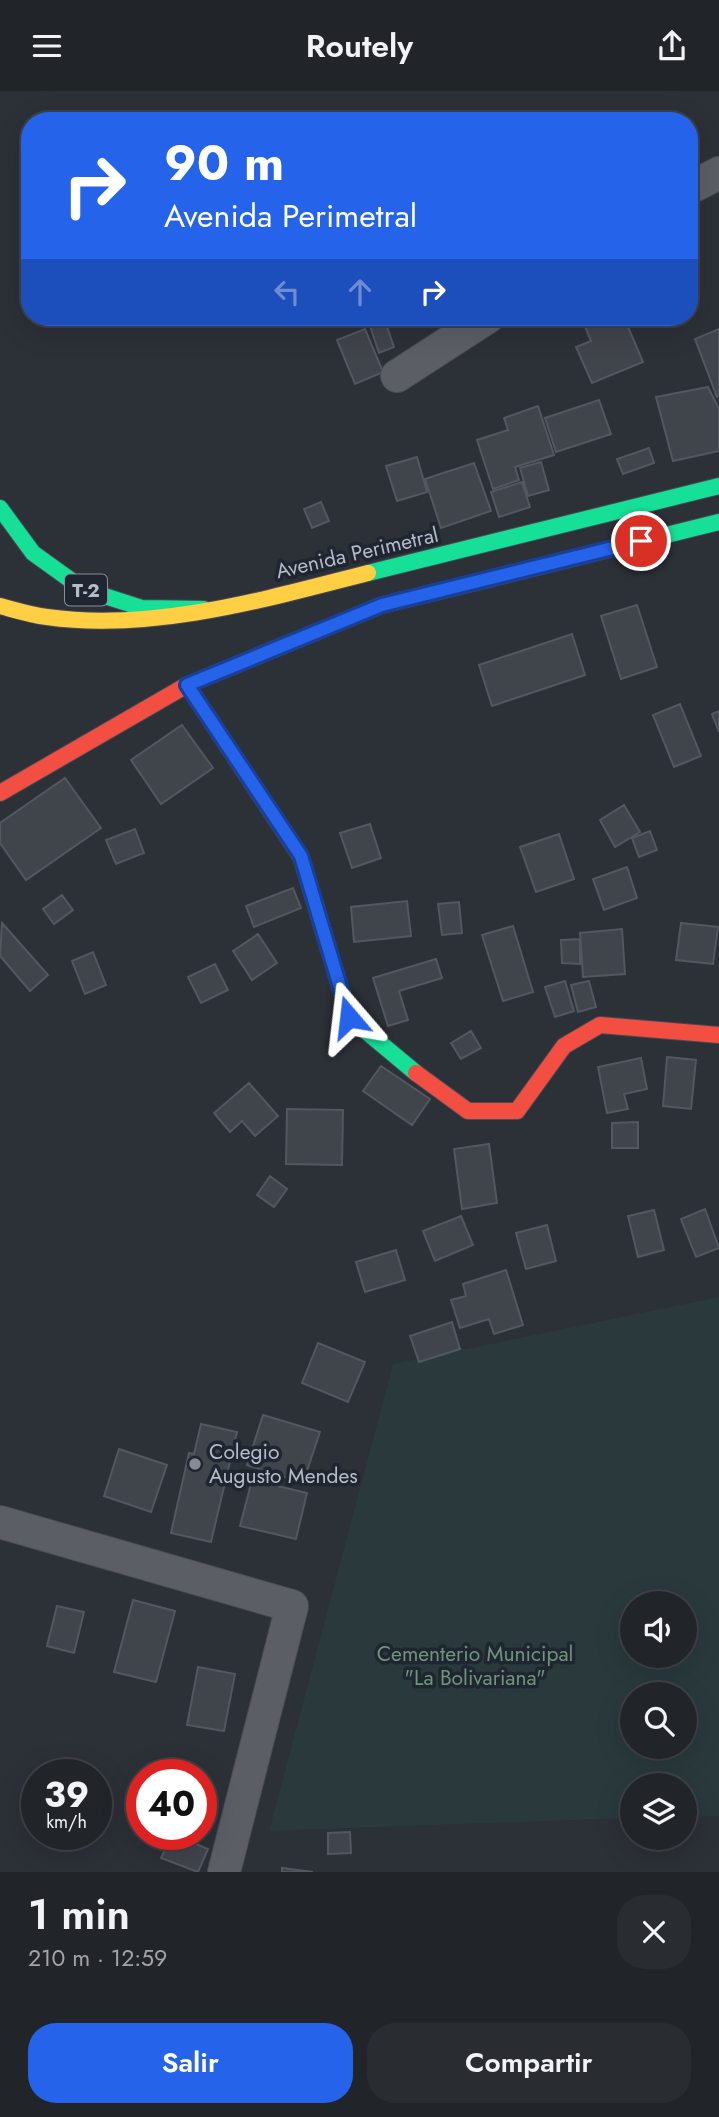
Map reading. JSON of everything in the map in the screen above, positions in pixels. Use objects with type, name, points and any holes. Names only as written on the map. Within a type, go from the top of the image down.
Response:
[{"type":"main road","name":"Avenida Perimetral","points":[[0,607],[65,619],[116,620],[204,609],[361,575],[719,486]]},
{"type":"main road","name":"T-2","points":[[0,508],[33,552],[83,589],[142,608],[204,609]]},
{"type":"main road","points":[[0,793],[187,685],[382,605],[719,522]]},
{"type":"main road","points":[[187,685],[301,856],[349,1017],[407,1066],[468,1111],[517,1111],[564,1046],[600,1025],[719,1034]]},
{"type":"street","points":[[698,184],[719,173]]},
{"type":"street","points":[[397,376],[474,326]]},
{"type":"street","points":[[0,1523],[292,1606],[225,1872]]},
{"type":"green space","name":"Cementerio Municipal \"La Bolivariana\"","points":[[719,1297],[719,1816],[697,1817],[697,1773],[620,1773],[620,1818],[269,1831],[393,1364]]},
{"type":"building","points":[[370,326],[387,326],[394,347],[379,353]]},
{"type":"building","points":[[585,326],[628,326],[643,362],[592,383],[576,347],[591,341]]},
{"type":"building","points":[[365,329],[383,372],[355,384],[337,340]]},
{"type":"building","points":[[719,329],[719,396],[717,397],[695,339]]},
{"type":"building","points":[[708,387],[719,409],[719,451],[673,461],[656,397]]},
{"type":"building","points":[[599,400],[611,434],[556,452],[545,418]]},
{"type":"building","points":[[538,406],[554,455],[515,467],[519,480],[493,489],[477,440],[508,430],[504,418]]},
{"type":"building","points":[[649,448],[654,463],[623,474],[617,459]]},
{"type":"building","points":[[417,457],[427,492],[397,501],[386,466]]},
{"type":"building","points":[[541,462],[549,490],[528,496],[520,468]]},
{"type":"building","points":[[474,463],[491,511],[441,528],[425,479]]},
{"type":"building","points":[[522,482],[530,507],[499,517],[491,492]]},
{"type":"building","points":[[321,502],[329,521],[312,528],[304,509]]},
{"type":"building","points":[[637,605],[657,667],[621,679],[601,616]]},
{"type":"building","points":[[572,634],[585,675],[492,706],[479,665]]},
{"type":"building","points":[[680,704],[701,756],[674,767],[653,715]]},
{"type":"building","points":[[719,711],[719,732],[712,714]]},
{"type":"building","points":[[182,725],[213,768],[161,804],[131,760]]},
{"type":"building","points":[[65,778],[101,828],[26,880],[0,843],[0,823]]},
{"type":"building","points":[[624,805],[640,832],[615,847],[600,820]]},
{"type":"building","points":[[370,824],[381,858],[352,868],[340,833]]},
{"type":"building","points":[[135,829],[144,853],[116,864],[106,840]]},
{"type":"building","points":[[650,831],[657,850],[639,857],[632,838]]},
{"type":"building","points":[[559,834],[574,879],[536,892],[520,847]]},
{"type":"building","points":[[627,867],[637,898],[604,910],[593,879]]},
{"type":"building","points":[[293,888],[301,908],[254,927],[246,906]]},
{"type":"building","points":[[62,895],[73,910],[54,924],[43,909]]},
{"type":"building","points":[[407,901],[411,936],[354,942],[351,907]]},
{"type":"building","points":[[459,902],[462,933],[442,935],[438,904]]},
{"type":"building","points":[[2,923],[48,975],[30,991],[0,956]]},
{"type":"building","points":[[681,923],[718,927],[713,964],[676,960]]},
{"type":"building","points":[[513,926],[533,992],[503,1001],[482,935]]},
{"type":"building","points":[[622,929],[625,974],[583,977],[580,933]]},
{"type":"building","points":[[258,934],[277,963],[252,980],[233,951]]},
{"type":"building","points":[[580,939],[580,964],[562,963],[561,940]]},
{"type":"building","points":[[93,952],[106,985],[85,994],[72,961]]},
{"type":"building","points":[[436,959],[442,978],[399,991],[408,1020],[388,1026],[373,978]]},
{"type":"building","points":[[215,964],[228,990],[201,1003],[188,977]]},
{"type":"building","points":[[565,981],[574,1011],[555,1017],[545,987]]},
{"type":"building","points":[[589,981],[596,1007],[578,1012],[571,985]]},
{"type":"building","points":[[471,1031],[481,1048],[461,1059],[451,1043]]},
{"type":"building","points":[[667,1057],[696,1060],[691,1109],[663,1106]]},
{"type":"building","points":[[641,1058],[647,1089],[624,1094],[628,1109],[607,1113],[598,1067]]},
{"type":"building","points":[[381,1066],[430,1099],[412,1125],[363,1091]]},
{"type":"building","points":[[249,1083],[278,1116],[255,1136],[242,1121],[230,1132],[214,1113]]},
{"type":"building","points":[[287,1109],[343,1110],[342,1165],[286,1164]]},
{"type":"building","points":[[638,1122],[638,1148],[612,1148],[612,1123]]},
{"type":"building","points":[[489,1144],[497,1203],[462,1209],[454,1149]]},
{"type":"building","points":[[270,1176],[287,1189],[274,1207],[257,1195]]},
{"type":"building","points":[[705,1209],[719,1248],[696,1257],[681,1219]]},
{"type":"building","points":[[654,1210],[664,1250],[638,1257],[628,1216]]},
{"type":"building","points":[[461,1216],[473,1245],[435,1261],[423,1231]]},
{"type":"building","points":[[547,1225],[556,1261],[526,1269],[516,1233]]},
{"type":"building","points":[[396,1250],[405,1280],[365,1292],[356,1262]]},
{"type":"building","points":[[506,1270],[523,1325],[494,1334],[489,1319],[460,1328],[451,1300],[466,1296],[463,1284]]},
{"type":"building","points":[[452,1322],[460,1349],[419,1362],[410,1336]]},
{"type":"building","points":[[318,1343],[365,1362],[348,1402],[302,1383]]},
{"type":"building","points":[[263,1415],[320,1432],[303,1483],[247,1465]]},
{"type":"building","points":[[201,1424],[237,1432],[211,1542],[171,1533],[189,1453],[194,1454]]},
{"type":"building","points":[[119,1449],[167,1465],[151,1512],[104,1496]]},
{"type":"building","points":[[252,1480],[307,1493],[296,1539],[240,1526]]},
{"type":"building","points":[[133,1600],[175,1611],[156,1682],[114,1672]]},
{"type":"building","points":[[57,1606],[84,1612],[74,1653],[47,1646]]},
{"type":"building","points":[[198,1667],[235,1674],[224,1731],[187,1725]]},
{"type":"building","points":[[350,1832],[351,1853],[328,1854],[328,1833]]},
{"type":"building","points":[[165,1850],[208,1850],[198,1872],[161,1858]]},
{"type":"building","points":[[282,1868],[313,1872],[282,1872]]},
{"type":"traffic: fast","points":[[368,573],[719,486]]},
{"type":"traffic: fast","points":[[0,508],[33,553],[83,589],[142,608],[204,609]]},
{"type":"traffic: fast","points":[[485,580],[719,522]]},
{"type":"traffic: fast","points":[[187,685],[301,857],[349,1017],[416,1073]]},
{"type":"traffic: slow","points":[[0,606],[41,616],[87,620],[168,617],[250,602],[368,573]]},
{"type":"traffic: jam","points":[[0,793],[187,685],[382,605],[485,580]]},
{"type":"traffic: jam","points":[[416,1073],[468,1111],[517,1111],[564,1046],[600,1025],[719,1035]]},
{"type":"place","name":"Colegio Augusto Mendes","points":[[195,1464]]},
{"type":"route","points":[[349,1017],[301,856],[187,685],[382,605],[641,541]]}]
